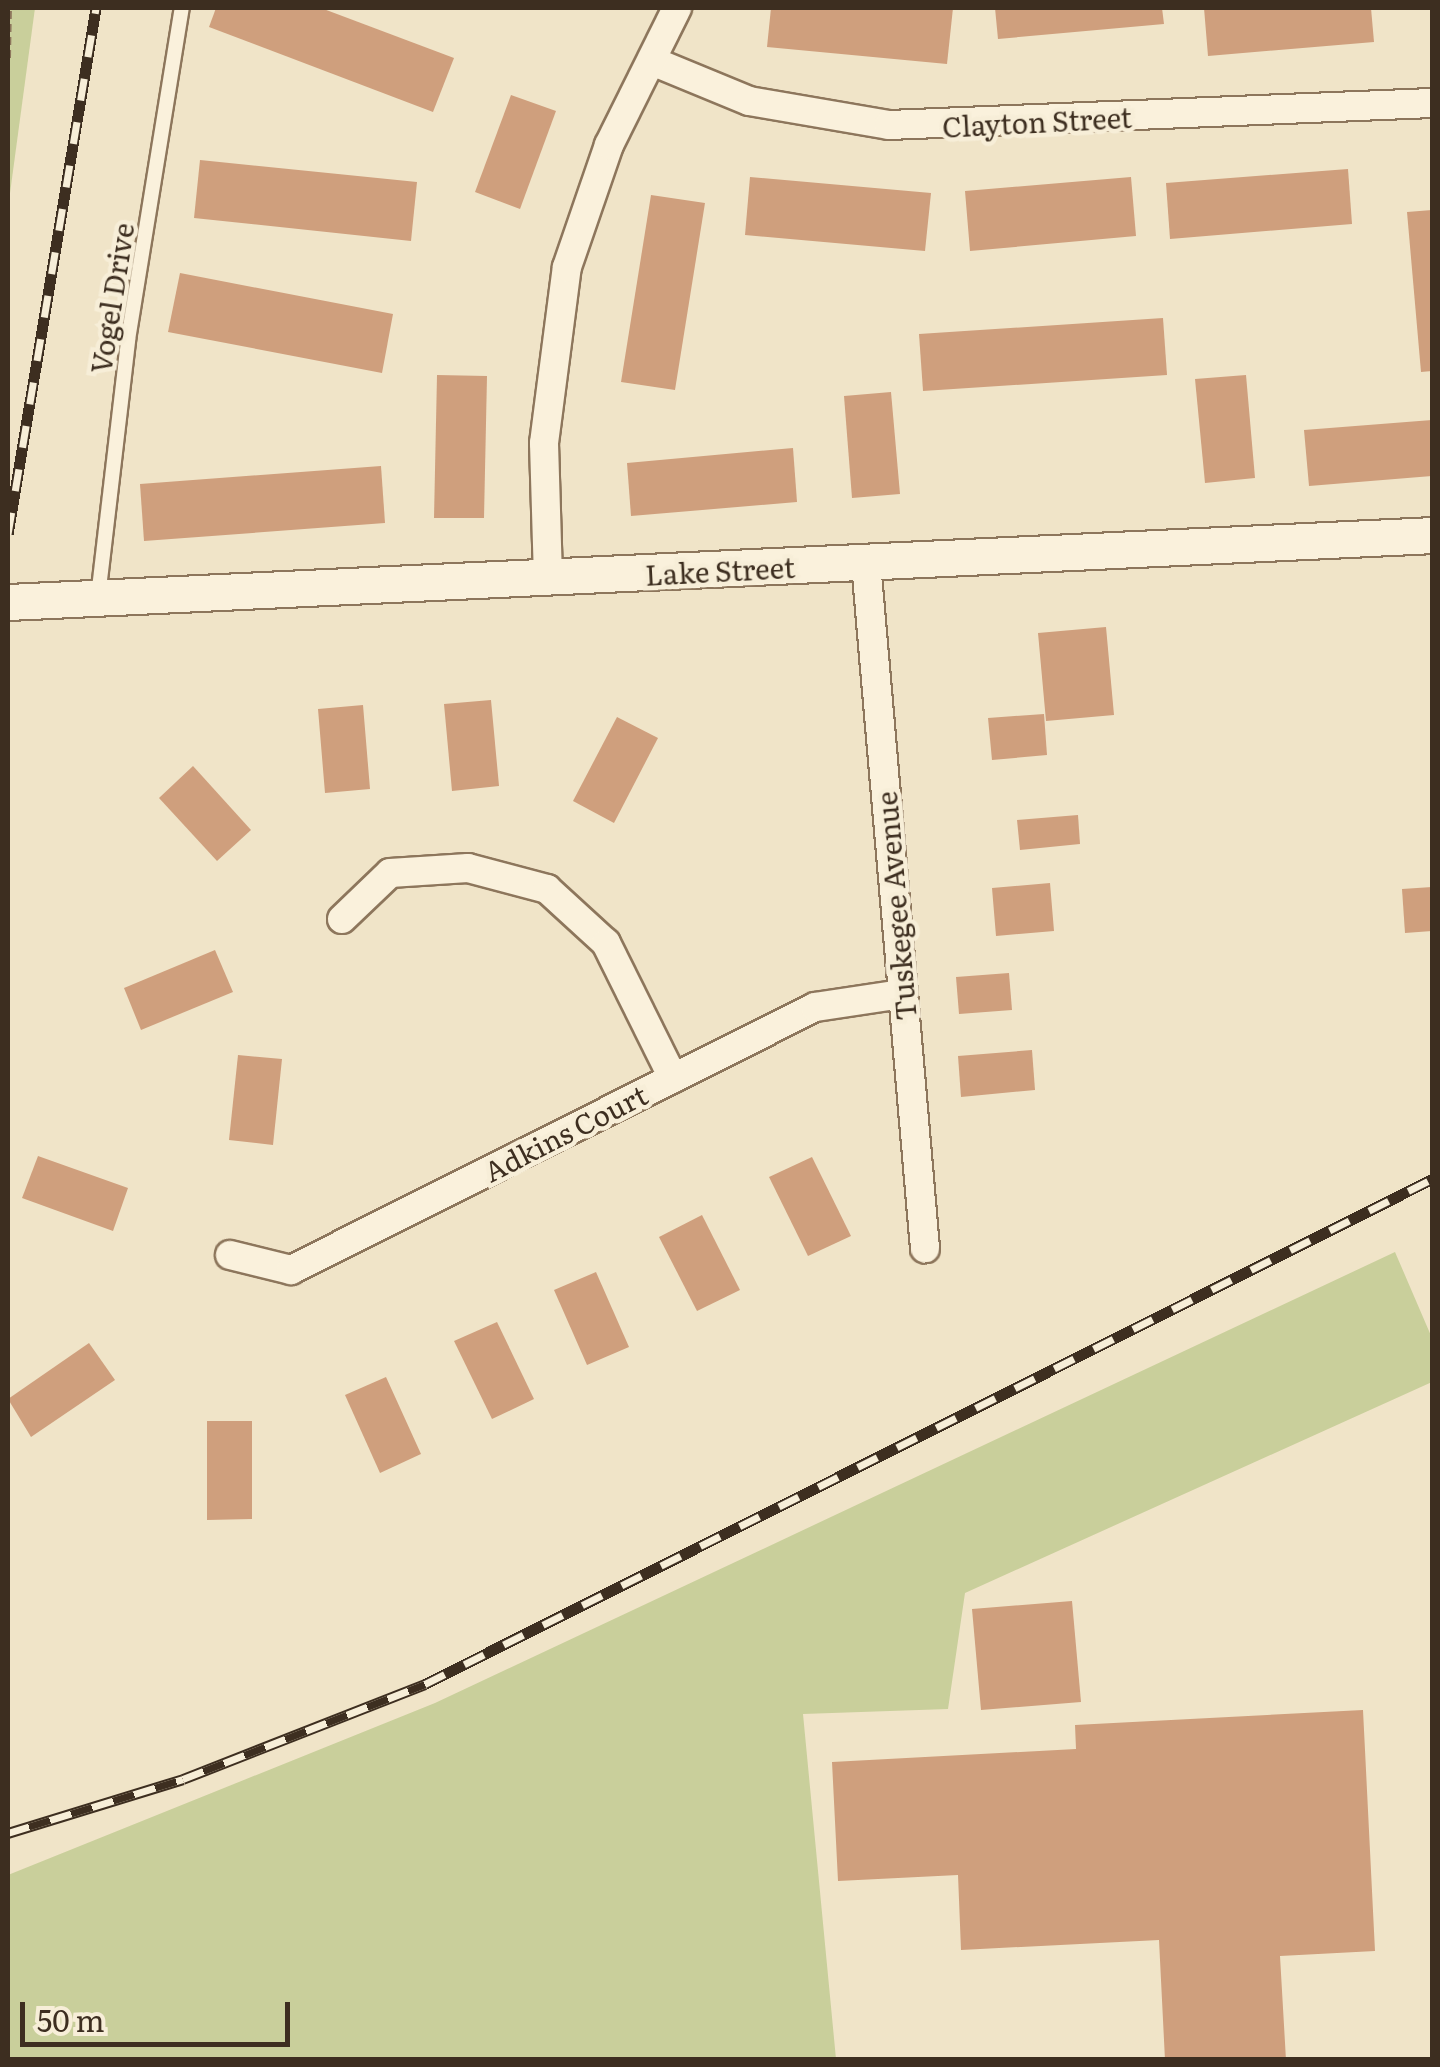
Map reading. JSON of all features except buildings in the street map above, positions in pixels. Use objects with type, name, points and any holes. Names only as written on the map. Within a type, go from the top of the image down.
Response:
[{"type":"street","points":[[548,578],[544,443],[567,267],[609,145],[677,8]]},
{"type":"street","name":"Clayton Street","points":[[652,60],[749,101],[889,125],[1432,103]]},
{"type":"street","name":"Lake Street","points":[[8,602],[1432,536]]},
{"type":"street","name":"Tuskegee Avenue","points":[[866,563],[925,1248]]},
{"type":"street","points":[[342,919],[390,872],[468,868],[547,889],[606,943],[673,1078]]},
{"type":"street","name":"Adkins Court","points":[[230,1255],[291,1270],[815,1006],[902,994]]},
{"type":"lane","name":"Vogel Drive","points":[[98,598],[128,340],[182,8]]},
{"type":"path","points":[[8,58],[9,8]]},
{"type":"green space","points":[[8,8],[35,8],[8,208]]},
{"type":"green space","points":[[1395,1252],[1432,1338],[1432,1382],[965,1593],[948,1709],[803,1714],[836,2059],[8,2059],[8,1875],[435,1703]]},
{"type":"railway","points":[[8,534],[96,8]]},
{"type":"railway","points":[[8,1833],[183,1779],[425,1684],[1432,1179]]}]
